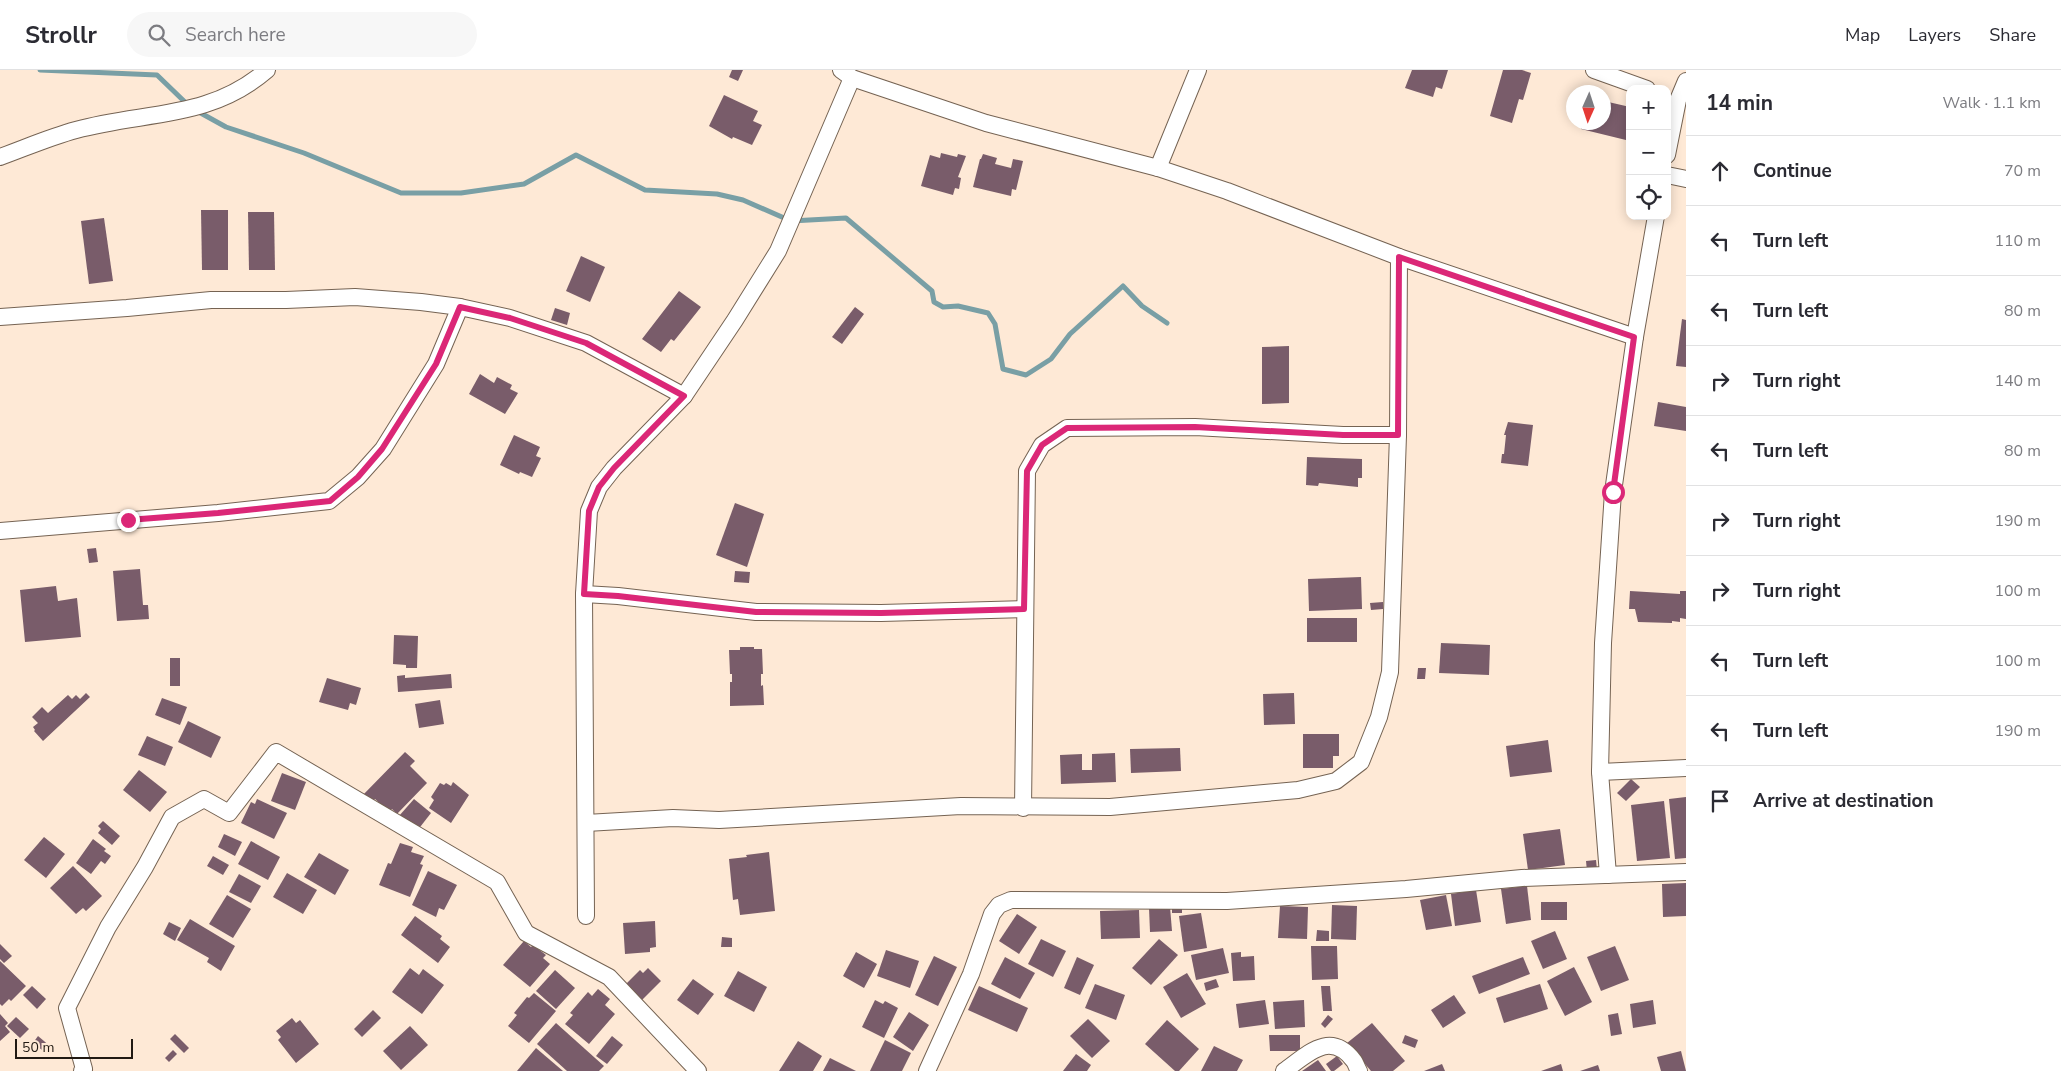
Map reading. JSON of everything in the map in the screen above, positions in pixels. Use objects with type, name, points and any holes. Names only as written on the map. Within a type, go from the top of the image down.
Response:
[{"type":"street","points":[[0,157],[76,130],[194,108],[226,97],[254,81],[267,70]]},
{"type":"street","points":[[1158,168],[1198,70]]},
{"type":"street","points":[[1594,70],[1636,85]]},
{"type":"street","points":[[586,916],[584,594],[589,511],[599,487],[614,468],[684,396],[778,251],[847,74],[986,123],[1158,168],[1227,191],[1399,257],[1634,337]]},
{"type":"street","points":[[1670,130],[1673,98],[1686,81]]},
{"type":"street","points":[[1671,177],[1686,179]]},
{"type":"street","points":[[1608,875],[1600,772],[1603,643],[1613,492],[1634,337],[1655,220]]},
{"type":"street","points":[[586,823],[673,818],[719,820],[961,806],[1023,808],[1110,806],[1298,790],[1336,781],[1361,762],[1379,717],[1390,672],[1398,435],[1399,257]]},
{"type":"street","points":[[0,317],[210,300],[286,300],[355,297],[460,307],[510,318],[586,343],[684,396]]},
{"type":"street","points":[[0,531],[218,513],[330,501],[358,477],[382,449],[436,364],[460,307]]},
{"type":"street","points":[[1023,808],[1027,471],[1042,445],[1067,428],[1195,427],[1343,435],[1398,435]]},
{"type":"street","points":[[584,594],[618,596],[756,612],[881,613],[1024,609]]},
{"type":"street","points":[[82,1071],[84,1069],[67,1008],[108,927],[145,868],[172,817],[204,799],[229,813],[276,752],[497,882],[526,933],[609,977],[698,1071]]},
{"type":"street","points":[[1600,772],[1686,768]]},
{"type":"street","points":[[927,1071],[971,974],[992,914],[998,906],[1011,900],[1227,901],[1406,889],[1522,878],[1686,872]]},
{"type":"street","points":[[1284,1071],[1318,1047],[1328,1044],[1341,1047],[1354,1061],[1359,1071]]},
{"type":"building","points":[[732,70],[743,70],[738,81],[729,77]]},
{"type":"building","points":[[1412,70],[1448,70],[1442,89],[1436,87],[1433,97],[1405,88]]},
{"type":"building","points":[[1503,70],[1522,70],[1531,73],[1523,100],[1519,99],[1512,123],[1490,116]]},
{"type":"building","points":[[724,95],[758,111],[753,121],[762,125],[752,145],[733,137],[732,139],[709,126]]},
{"type":"building","points":[[1611,103],[1626,106],[1626,140],[1585,130],[1611,130]]},
{"type":"building","points":[[941,153],[957,157],[958,154],[966,156],[958,177],[961,178],[959,189],[955,188],[953,195],[921,186],[930,155],[940,158]]},
{"type":"building","points":[[983,154],[997,158],[995,164],[1011,168],[1013,159],[1023,161],[1016,190],[1012,189],[1011,196],[973,187]]},
{"type":"building","points":[[201,210],[228,210],[228,270],[202,270]]},
{"type":"building","points":[[248,212],[274,212],[275,270],[249,270]]},
{"type":"building","points":[[104,218],[113,281],[89,284],[81,221]]},
{"type":"building","points":[[581,256],[605,267],[590,302],[566,291]]},
{"type":"building","points":[[679,291],[701,307],[674,341],[671,339],[661,352],[642,339]]},
{"type":"building","points":[[855,307],[864,314],[842,344],[832,337]]},
{"type":"building","points":[[555,308],[570,313],[567,325],[551,320]]},
{"type":"building","points":[[1682,319],[1686,320],[1686,367],[1676,366]]},
{"type":"building","points":[[1289,346],[1289,403],[1262,404],[1262,347]]},
{"type":"building","points":[[480,374],[494,383],[497,377],[512,385],[510,389],[518,393],[505,414],[469,394]]},
{"type":"building","points":[[1658,402],[1686,407],[1686,431],[1654,426]]},
{"type":"building","points":[[1508,422],[1533,425],[1528,466],[1501,463],[1502,454],[1504,454],[1506,435],[1504,435]]},
{"type":"building","points":[[514,435],[540,447],[536,456],[541,458],[532,477],[520,472],[519,474],[500,465]]},
{"type":"building","points":[[1307,457],[1362,459],[1362,478],[1358,478],[1358,487],[1319,483],[1318,486],[1306,485]]},
{"type":"building","points":[[735,503],[764,514],[747,567],[716,555]]},
{"type":"building","points":[[96,548],[98,562],[89,563],[87,549]]},
{"type":"building","points":[[140,569],[143,605],[148,605],[149,619],[117,621],[113,571]]},
{"type":"building","points":[[735,571],[750,572],[749,583],[734,582]]},
{"type":"building","points":[[1361,577],[1362,609],[1309,611],[1308,579]]},
{"type":"building","points":[[56,586],[58,601],[77,598],[81,637],[25,642],[20,590]]},
{"type":"building","points":[[1630,591],[1680,594],[1680,591],[1686,591],[1686,619],[1680,618],[1680,622],[1672,621],[1672,623],[1638,622],[1635,609],[1629,609]]},
{"type":"building","points":[[1383,602],[1383,609],[1371,610],[1370,603]]},
{"type":"building","points":[[1307,618],[1357,618],[1357,642],[1307,642]]},
{"type":"building","points":[[394,635],[418,636],[417,668],[406,668],[406,665],[393,664]]},
{"type":"building","points":[[1441,643],[1490,645],[1489,675],[1439,673]]},
{"type":"building","points":[[740,647],[762,649],[763,674],[761,674],[761,686],[763,685],[764,705],[730,706],[732,674],[730,674],[729,650],[740,650]]},
{"type":"building","points":[[170,658],[180,658],[180,686],[170,686]]},
{"type":"building","points":[[1418,668],[1426,668],[1425,679],[1417,679]]},
{"type":"building","points":[[451,674],[452,688],[398,692],[397,676],[405,675],[405,678]]},
{"type":"building","points":[[327,678],[361,688],[356,705],[350,703],[348,710],[319,702]]},
{"type":"building","points":[[86,693],[90,697],[43,741],[34,731],[33,727],[38,723],[32,717],[42,707],[48,713],[68,695],[72,699],[76,695],[80,699]]},
{"type":"building","points":[[1294,693],[1295,724],[1264,725],[1263,694]]},
{"type":"building","points":[[162,698],[187,707],[180,725],[155,715]]},
{"type":"building","points":[[440,700],[444,724],[419,728],[415,704]]},
{"type":"building","points":[[188,721],[221,737],[211,758],[178,742]]},
{"type":"building","points":[[1303,734],[1339,734],[1339,756],[1333,756],[1333,768],[1303,768]]},
{"type":"building","points":[[147,736],[173,747],[165,766],[138,755]]},
{"type":"building","points":[[1548,740],[1552,772],[1510,777],[1506,746]]},
{"type":"building","points":[[1180,748],[1181,771],[1131,773],[1130,749]]},
{"type":"building","points":[[405,752],[415,761],[410,766],[427,783],[397,814],[392,809],[389,812],[375,799],[370,805],[361,797]]},
{"type":"building","points":[[1115,753],[1116,782],[1061,784],[1060,755],[1082,754],[1082,770],[1092,770],[1092,754]]},
{"type":"building","points":[[139,770],[167,792],[150,812],[123,790]]},
{"type":"building","points":[[282,773],[306,782],[295,810],[271,801]]},
{"type":"building","points":[[1631,779],[1640,787],[1626,801],[1617,793]]},
{"type":"building","points":[[453,782],[469,795],[451,823],[429,808],[434,800],[431,797],[440,783],[444,785],[446,783],[451,786]]},
{"type":"building","points":[[1686,797],[1686,858],[1675,859],[1669,799]]},
{"type":"building","points":[[257,799],[287,813],[274,839],[241,823],[251,802],[255,804]]},
{"type":"building","points":[[414,799],[431,813],[417,831],[399,816]]},
{"type":"building","points":[[1664,801],[1670,858],[1637,861],[1631,805]]},
{"type":"building","points":[[103,821],[120,836],[112,845],[98,833],[101,829],[98,826]]},
{"type":"building","points":[[1560,829],[1565,865],[1528,870],[1523,834]]},
{"type":"building","points":[[224,834],[242,842],[235,856],[218,847]]},
{"type":"building","points":[[44,837],[65,854],[46,878],[24,860]]},
{"type":"building","points":[[93,839],[106,849],[104,851],[111,856],[105,864],[101,861],[91,874],[76,863]]},
{"type":"building","points":[[251,841],[280,857],[268,880],[238,864]]},
{"type":"building","points":[[400,843],[413,847],[411,852],[424,856],[420,864],[423,865],[410,897],[379,885],[388,863],[391,864]]},
{"type":"building","points":[[769,852],[775,911],[740,915],[738,899],[733,900],[729,859]]},
{"type":"building","points":[[319,853],[349,870],[335,895],[304,877]]},
{"type":"building","points":[[213,856],[229,865],[223,875],[207,866]]},
{"type":"building","points":[[1596,860],[1597,870],[1587,871],[1586,861]]},
{"type":"building","points":[[73,866],[102,896],[86,911],[83,908],[76,914],[50,888]]},
{"type":"building","points":[[428,871],[457,885],[444,910],[439,908],[436,917],[412,905]]},
{"type":"building","points":[[287,873],[317,890],[303,914],[273,897]]},
{"type":"building","points":[[239,874],[261,886],[251,903],[229,892]]},
{"type":"building","points":[[1686,883],[1686,916],[1663,917],[1662,884]]},
{"type":"building","points":[[1527,886],[1531,920],[1506,924],[1501,889]]},
{"type":"building","points":[[1476,890],[1481,922],[1455,926],[1451,894]]},
{"type":"building","points":[[227,895],[251,909],[233,938],[209,924]]},
{"type":"building","points":[[1446,895],[1452,926],[1426,930],[1420,900]]},
{"type":"building","points":[[1541,902],[1567,902],[1567,920],[1541,920]]},
{"type":"building","points":[[1172,905],[1182,905],[1182,913],[1172,913]]},
{"type":"building","points":[[1332,905],[1357,906],[1356,940],[1331,939]]},
{"type":"building","points":[[1280,906],[1308,907],[1307,939],[1278,938]]},
{"type":"building","points":[[1170,907],[1172,931],[1150,932],[1149,908]]},
{"type":"building","points":[[1139,910],[1140,938],[1101,939],[1100,911]]},
{"type":"building","points":[[1201,913],[1207,948],[1184,952],[1179,916]]},
{"type":"building","points":[[1017,914],[1037,927],[1019,954],[999,941]]},
{"type":"building","points":[[415,916],[442,936],[440,939],[450,947],[438,963],[401,935]]},
{"type":"building","points":[[190,919],[235,946],[221,971],[207,962],[209,958],[177,940]]},
{"type":"building","points":[[655,921],[656,947],[650,948],[650,952],[625,954],[623,923]]},
{"type":"building","points":[[169,922],[181,928],[175,941],[163,934]]},
{"type":"building","points":[[1317,930],[1329,931],[1329,941],[1316,941]]},
{"type":"building","points":[[1555,931],[1567,959],[1543,969],[1531,941]]},
{"type":"building","points":[[722,937],[732,938],[732,947],[721,947]]},
{"type":"building","points":[[1041,939],[1066,951],[1053,977],[1028,964]]},
{"type":"building","points":[[1159,939],[1178,955],[1151,985],[1132,968]]},
{"type":"building","points":[[524,941],[546,955],[543,958],[550,964],[530,987],[503,965]]},
{"type":"building","points":[[0,944],[12,956],[4,963],[0,959]]},
{"type":"building","points":[[1311,946],[1337,946],[1338,979],[1312,980]]},
{"type":"building","points":[[1615,946],[1629,980],[1601,991],[1587,957]]},
{"type":"building","points":[[1223,948],[1229,973],[1196,980],[1191,955]]},
{"type":"building","points":[[886,950],[919,961],[910,988],[877,976]]},
{"type":"building","points":[[856,952],[877,964],[864,988],[843,976]]},
{"type":"building","points":[[1241,952],[1241,957],[1254,956],[1255,980],[1233,981],[1231,953]]},
{"type":"building","points":[[934,956],[957,967],[938,1006],[915,995]]},
{"type":"building","points":[[1005,957],[1035,973],[1020,999],[991,984]]},
{"type":"building","points":[[1077,957],[1094,965],[1080,995],[1064,988]]},
{"type":"building","points":[[1523,957],[1530,974],[1479,994],[1472,976]]},
{"type":"building","points":[[0,961],[26,986],[11,1001],[9,999],[2,1006],[0,1004]]},
{"type":"building","points":[[1574,967],[1592,1002],[1565,1016],[1547,981]]},
{"type":"building","points":[[410,968],[419,975],[423,969],[444,985],[422,1014],[392,992]]},
{"type":"building","points":[[648,968],[661,981],[639,1003],[623,987],[640,970],[643,973]]},
{"type":"building","points":[[555,970],[575,988],[556,1009],[536,991]]},
{"type":"building","points":[[738,971],[767,987],[754,1012],[724,996]]},
{"type":"building","points":[[1187,973],[1206,1004],[1181,1018],[1163,987]]},
{"type":"building","points":[[693,979],[714,994],[698,1015],[677,1000]]},
{"type":"building","points":[[1216,979],[1219,987],[1206,991],[1204,983]]},
{"type":"building","points":[[1095,984],[1125,995],[1116,1020],[1085,1008]]},
{"type":"building","points":[[1540,984],[1548,1009],[1504,1023],[1496,998]]},
{"type":"building","points":[[32,986],[46,999],[37,1009],[23,995]]},
{"type":"building","points":[[979,986],[1028,1008],[1017,1032],[968,1010]]},
{"type":"building","points":[[1321,986],[1330,986],[1332,1011],[1323,1011]]},
{"type":"building","points":[[598,989],[610,999],[605,1005],[615,1014],[589,1044],[565,1024],[573,1015],[570,1013],[588,992],[592,996]]},
{"type":"building","points":[[534,993],[556,1011],[529,1043],[508,1026],[517,1015],[514,1013],[527,997],[529,998]]},
{"type":"building","points":[[1454,995],[1466,1013],[1443,1028],[1431,1010]]},
{"type":"building","points":[[875,1000],[883,1004],[885,1001],[898,1008],[884,1038],[862,1027]]},
{"type":"building","points":[[1265,1000],[1269,1024],[1239,1028],[1236,1004]]},
{"type":"building","points":[[1304,1000],[1305,1027],[1275,1029],[1273,1002]]},
{"type":"building","points":[[1653,1000],[1656,1024],[1633,1028],[1630,1004]]},
{"type":"building","points":[[373,1010],[381,1018],[362,1037],[354,1029]]},
{"type":"building","points":[[909,1012],[929,1025],[913,1051],[893,1037]]},
{"type":"building","points":[[1618,1013],[1622,1034],[1611,1036],[1608,1015]]},
{"type":"building","points":[[0,1014],[8,1023],[5,1026],[10,1032],[0,1041]]},
{"type":"building","points":[[1328,1015],[1333,1019],[1325,1028],[1321,1024]]},
{"type":"building","points":[[16,1017],[29,1029],[20,1038],[7,1026]]},
{"type":"building","points":[[292,1018],[296,1023],[300,1020],[319,1044],[296,1063],[278,1040],[281,1037],[276,1031]]},
{"type":"building","points":[[1088,1019],[1110,1041],[1092,1058],[1070,1036]]},
{"type":"building","points":[[1167,1020],[1199,1049],[1179,1071],[1175,1071],[1145,1044]]},
{"type":"building","points":[[556,1023],[604,1066],[599,1071],[567,1071],[537,1044]]},
{"type":"building","points":[[1372,1023],[1405,1061],[1393,1071],[1371,1071],[1347,1043]]},
{"type":"building","points":[[410,1026],[428,1045],[401,1070],[383,1051]]},
{"type":"building","points":[[175,1034],[189,1048],[184,1053],[170,1039]]},
{"type":"building","points":[[1269,1035],[1300,1035],[1300,1051],[1270,1051]]},
{"type":"building","points":[[1405,1035],[1418,1040],[1415,1048],[1402,1043]]},
{"type":"building","points":[[38,1036],[51,1047],[46,1053],[33,1043]]},
{"type":"building","points":[[612,1036],[623,1045],[607,1064],[596,1056]]},
{"type":"building","points":[[885,1040],[911,1053],[902,1071],[870,1071]]},
{"type":"building","points":[[798,1041],[822,1056],[813,1071],[779,1071]]},
{"type":"building","points":[[1214,1046],[1243,1060],[1237,1071],[1201,1071]]},
{"type":"building","points":[[536,1048],[563,1071],[517,1071]]},
{"type":"building","points":[[173,1050],[177,1054],[169,1062],[165,1058]]},
{"type":"building","points":[[1681,1051],[1686,1071],[1661,1071],[1657,1057]]},
{"type":"building","points":[[1076,1054],[1091,1065],[1087,1071],[1063,1071]]},
{"type":"building","points":[[1337,1056],[1343,1064],[1334,1071],[1331,1071],[1326,1064]]},
{"type":"building","points":[[830,1058],[856,1071],[823,1071]]},
{"type":"building","points":[[1318,1060],[1326,1071],[1302,1071]]},
{"type":"building","points":[[1442,1064],[1445,1071],[1424,1071]]},
{"type":"building","points":[[1561,1064],[1563,1071],[1541,1071]]},
{"type":"building","points":[[1598,1065],[1600,1071],[1580,1071]]},
{"type":"waterway","points":[[40,70],[157,75],[188,105]]},
{"type":"waterway","points":[[197,111],[226,127],[304,153],[401,193],[461,193],[524,184],[576,155],[645,190],[717,194],[743,200],[791,221],[846,218],[932,291],[934,302],[943,307],[958,306],[988,313],[995,324],[1003,369],[1026,375],[1051,359],[1070,334],[1123,286],[1142,306],[1167,323]]},
{"type":"route","points":[[128,520],[330,501],[358,477],[382,449],[436,364],[460,307],[510,318],[586,343],[684,396],[614,468],[599,487],[589,511],[584,594],[618,596],[756,612],[881,613],[1024,609],[1027,471],[1042,445],[1067,428],[1195,427],[1343,435],[1398,435],[1399,257],[1634,337],[1613,492]]}]
